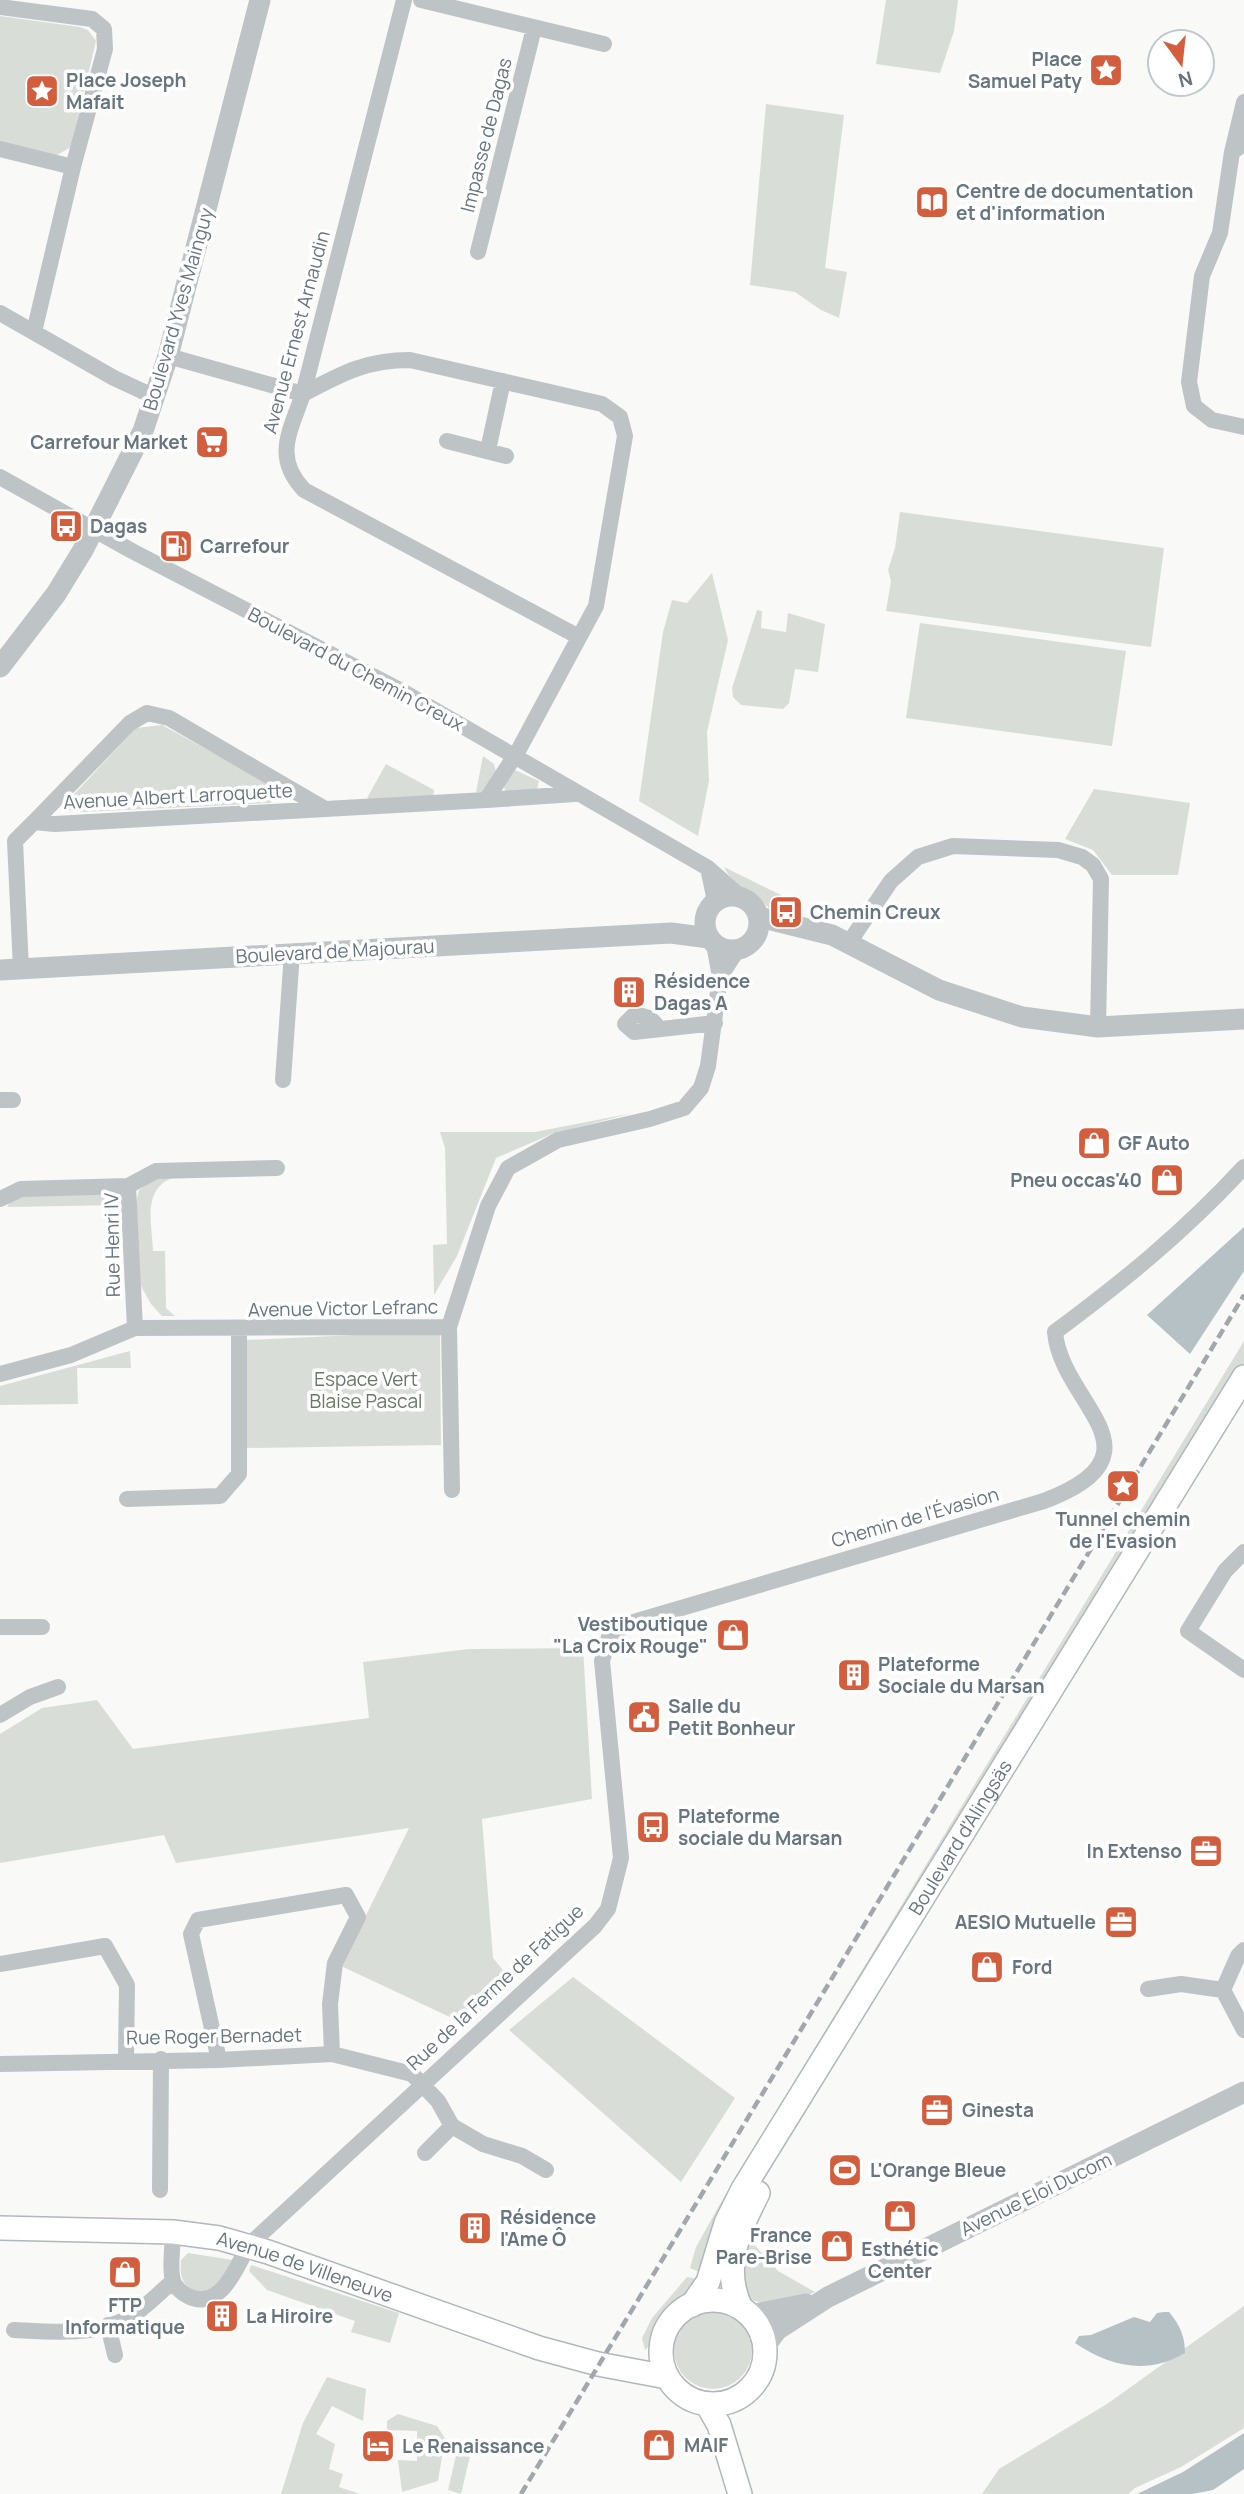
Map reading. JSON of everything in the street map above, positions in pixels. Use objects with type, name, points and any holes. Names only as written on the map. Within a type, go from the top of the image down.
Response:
[{"type":"main road","name":"Boulevard d'Alingsäs","points":[[692,2305],[708,2281],[726,2223],[743,2189],[1244,1377]]},
{"type":"main road","name":"Boulevard d'Alingsäs","points":[[745,2312],[732,2283],[731,2261],[736,2241],[769,2172],[1244,1399]]},
{"type":"main road","name":"Avenue de Villeneuve","points":[[0,2228],[173,2232],[219,2238],[539,2348],[598,2364],[667,2377]]},
{"type":"main road","points":[[717,2300],[745,2312],[757,2324],[765,2346],[763,2366],[758,2378],[738,2398],[707,2404],[687,2398],[667,2377],[661,2349],[671,2322],[692,2305],[717,2300]]},
{"type":"main road","name":"Avenue de Villeneuve","points":[[598,2364],[632,2360],[661,2349]]},
{"type":"main road","points":[[733,2470],[738,2398]]},
{"type":"main road","points":[[707,2404],[719,2425],[740,2494]]},
{"type":"street","name":"Boulevard Yves Mainguy","points":[[0,667],[56,594],[95,530],[143,431],[168,356],[260,0]]},
{"type":"street","name":"Avenue Ernest Arnaudin","points":[[404,0],[303,394],[286,443],[285,460],[291,477],[304,490],[579,637]]},
{"type":"street","points":[[421,0],[604,44]]},
{"type":"street","points":[[0,7],[92,19],[104,29],[105,49],[73,167],[34,332]]},
{"type":"street","name":"Impasse de Dagas","points":[[478,253],[534,28]]},
{"type":"street","points":[[1244,102],[1238,148],[1220,233],[1202,276],[1189,382],[1195,406],[1212,420],[1244,427]]},
{"type":"street","points":[[0,149],[73,167]]},
{"type":"street","points":[[0,313],[114,378],[155,397]]},
{"type":"street","points":[[168,356],[303,394],[352,368],[379,360],[410,360],[602,404],[620,417],[625,436],[596,606],[515,757],[486,800]]},
{"type":"street","points":[[488,450],[503,381]]},
{"type":"street","points":[[447,441],[506,456]]},
{"type":"street","name":"Boulevard du Chemin Creux","points":[[0,477],[95,530],[400,690],[575,794],[708,868],[741,897]]},
{"type":"street","name":"Avenue Albert Larroquette","points":[[22,969],[15,841],[130,723],[147,713],[169,718],[325,809]]},
{"type":"street","name":"Avenue Albert Larroquette","points":[[34,822],[55,824],[575,794]]},
{"type":"street","points":[[848,944],[891,881],[918,857],[953,846],[1058,850],[1082,857],[1093,865],[1101,879],[1098,1027]]},
{"type":"street","points":[[708,868],[715,901],[709,934],[729,950],[738,949],[752,941],[758,926],[755,908],[741,897],[731,895],[715,901]]},
{"type":"street","points":[[758,926],[796,928],[832,935],[970,1002],[1052,1024],[1098,1027],[1244,1019]]},
{"type":"street","name":"Boulevard de Majourau","points":[[0,970],[671,933],[709,934]]},
{"type":"street","name":"Avenue Victor Lefranc","points":[[0,1374],[71,1355],[135,1328],[239,1330],[449,1327],[488,1206],[508,1168],[558,1140],[650,1119],[684,1108],[701,1088],[715,1023],[720,977],[709,934]]},
{"type":"street","name":"Avenue Victor Lefranc","points":[[720,977],[738,949]]},
{"type":"street","points":[[283,1080],[292,953]]},
{"type":"street","points":[[659,1029],[715,1023]]},
{"type":"street","name":"Chemin de l'Évasion","points":[[604,1648],[609,1637],[627,1624],[1044,1501],[1073,1487],[1095,1469],[1105,1450],[1103,1433],[1059,1356],[1055,1332],[1153,1258],[1197,1218],[1244,1167]]},
{"type":"street","name":"Rue Henri IV","points":[[135,1328],[128,1186],[156,1171],[276,1168]]},
{"type":"street","points":[[0,1199],[21,1189],[128,1186]]},
{"type":"street","points":[[449,1327],[452,1490]]},
{"type":"street","points":[[127,1499],[220,1496],[239,1474],[239,1330]]},
{"type":"street","points":[[1244,1552],[1225,1571],[1188,1631],[1244,1670]]},
{"type":"street","points":[[0,1627],[42,1627]]},
{"type":"street","name":"Rue de la Ferme de Fatigue","points":[[248,2246],[595,1926],[608,1909],[621,1858],[612,1778],[604,1648]]},
{"type":"street","points":[[0,1715],[30,1697],[58,1687]]},
{"type":"street","points":[[219,2060],[191,1934],[198,1920],[346,1895],[358,1917],[335,1963],[330,2004],[332,2054]]},
{"type":"street","points":[[0,1964],[105,1946],[127,1985],[126,2060]]},
{"type":"street","points":[[1223,1990],[1238,1956],[1244,1950]]},
{"type":"street","points":[[1148,1989],[1181,1984],[1223,1990]]},
{"type":"street","points":[[1223,1990],[1244,2029]]},
{"type":"street","name":"Rue Roger Bernadet","points":[[0,2064],[219,2060],[332,2054],[412,2074],[422,2084]]},
{"type":"street","points":[[160,2190],[161,2059]]},
{"type":"street","points":[[422,2084],[438,2101],[452,2126],[482,2144],[522,2156],[546,2170]]},
{"type":"street","name":"Avenue Eloi Ducom","points":[[765,2346],[777,2330],[828,2297],[1244,2092]]},
{"type":"street","points":[[425,2153],[452,2126]]},
{"type":"street","points":[[173,2232],[173,2281],[190,2297],[205,2299],[215,2295],[231,2280],[248,2246]]},
{"type":"street","points":[[15,2330],[70,2333],[128,2319],[173,2281]]},
{"type":"street","name":"Avenue Eloi Ducom","points":[[745,2312],[828,2297]]},
{"type":"street","points":[[107,2325],[115,2355]]},
{"type":"green space","points":[[886,0],[958,0],[954,31],[940,73],[876,64]]},
{"type":"green space","name":"Place Joseph Mafait","points":[[0,16],[80,27],[88,30],[96,41],[71,147],[57,155],[0,142]]},
{"type":"green space","points":[[766,104],[844,115],[825,268],[847,272],[839,318],[821,310],[795,292],[750,285]]},
{"type":"green space","points":[[900,512],[1164,548],[1151,647],[886,611],[891,581],[888,570],[895,548]]},
{"type":"green space","points":[[712,573],[728,640],[707,732],[709,781],[698,836],[639,801],[663,632],[672,600],[687,603]]},
{"type":"green space","points":[[757,610],[762,611],[761,628],[786,632],[788,613],[825,624],[818,672],[795,669],[789,703],[783,709],[741,705],[733,697],[732,688]]},
{"type":"green space","points":[[920,623],[1126,651],[1112,746],[906,718]]},
{"type":"green space","points":[[162,725],[274,786],[271,803],[81,812],[71,811],[64,805],[136,728]]},
{"type":"green space","points":[[483,756],[494,764],[496,772],[483,793],[476,792]]},
{"type":"green space","points":[[386,764],[434,790],[433,799],[373,802],[367,798]]},
{"type":"green space","points":[[515,770],[539,781],[537,789],[506,792],[504,787]]},
{"type":"green space","points":[[1094,789],[1190,803],[1178,875],[1112,875],[1093,850],[1065,839]]},
{"type":"green space","points":[[724,867],[793,901],[794,904],[769,908],[738,885]]},
{"type":"green space","points":[[633,1113],[552,1134],[496,1158],[457,1256],[434,1295],[433,1245],[447,1244],[445,1148],[440,1132],[535,1132]]},
{"type":"green space","points":[[155,1178],[172,1178],[156,1191],[151,1219],[153,1251],[165,1251],[166,1308],[175,1316],[162,1316],[151,1304],[137,1279],[135,1207],[139,1190]]},
{"type":"green space","points":[[111,1191],[118,1196],[120,1205],[7,1207],[12,1199],[30,1193]]},
{"type":"green space","name":"Espace Vert Blaise Pascal","points":[[440,1331],[441,1445],[247,1448],[246,1340]]},
{"type":"green space","points":[[1244,1341],[1244,1366],[1136,1542],[1128,1543],[1116,1563],[704,2274],[690,2268],[696,2247],[720,2204]]},
{"type":"green space","points":[[130,1351],[131,1368],[77,1368],[78,1404],[0,1405],[0,1386]]},
{"type":"green space","points":[[583,1648],[592,1799],[482,1819],[493,1958],[507,1975],[469,2026],[341,1966],[409,1828],[176,1863],[164,1835],[0,1863],[0,1734],[42,1708],[97,1700],[133,1749],[369,1718],[363,1662],[469,1649]]},
{"type":"green space","points":[[573,1977],[735,2098],[681,2182],[509,2030]]},
{"type":"green space","points":[[748,2238],[778,2271],[815,2292],[777,2303],[757,2302],[742,2293],[742,2255]]},
{"type":"green space","points":[[188,2253],[233,2260],[219,2289],[195,2293],[187,2286],[181,2275],[181,2260]]},
{"type":"green space","points":[[251,2265],[399,2313],[390,2343],[351,2332],[355,2321],[267,2290],[249,2271]]},
{"type":"green space","points":[[687,2277],[703,2280],[688,2300],[674,2308],[655,2340],[645,2350],[642,2338],[652,2318]]},
{"type":"green space","points":[[1244,2306],[1244,2428],[1181,2467],[1135,2488],[1128,2494],[982,2494],[999,2469],[1107,2404]]},
{"type":"green space","points":[[713,2311],[728,2314],[741,2322],[749,2335],[752,2350],[749,2365],[741,2378],[728,2386],[713,2389],[698,2386],[685,2378],[677,2365],[674,2350],[677,2335],[685,2322],[698,2314]]},
{"type":"green space","points":[[327,2377],[366,2389],[363,2421],[332,2406],[316,2434],[335,2444],[329,2469],[343,2474],[339,2487],[360,2494],[281,2494],[303,2423]]},
{"type":"green space","points":[[398,2414],[437,2426],[445,2438],[438,2481],[402,2492],[398,2460],[417,2461],[417,2431],[387,2430],[387,2421]]},
{"type":"green space","points":[[458,2447],[471,2452],[461,2494],[448,2490]]},
{"type":"shaded area","points":[[1244,1227],[1244,1271],[1190,1354],[1147,1315]]},
{"type":"shaded area","points":[[1169,2312],[1182,2332],[1185,2353],[1171,2360],[1143,2366],[1115,2363],[1075,2343],[1079,2336],[1091,2335],[1134,2317],[1150,2322],[1157,2313]]},
{"type":"shaded area","points":[[1244,2433],[1244,2469],[1213,2490],[1192,2494],[1137,2494],[1183,2472]]},
{"type":"railway","points":[[521,2494],[1244,1295]]},
{"type":"place","name":"Place Samuel Paty","points":[[1106,70]]},
{"type":"place","name":"Place Joseph Mafait","points":[[42,91]]},
{"type":"place","name":"Centre de documentation et d'information","points":[[932,202]]},
{"type":"place","name":"Carrefour Market","points":[[212,442]]},
{"type":"place","name":"Dagas","points":[[66,526]]},
{"type":"place","name":"Carrefour","points":[[176,546]]},
{"type":"place","name":"Chemin Creux","points":[[786,912]]},
{"type":"place","name":"Résidence Dagas A","points":[[629,992]]},
{"type":"place","name":"GF Auto","points":[[1094,1143]]},
{"type":"place","name":"Pneu occas'40","points":[[1167,1180]]},
{"type":"place","name":"Tunnel chemin de l'Evasion","points":[[1123,1486]]},
{"type":"place","name":"Vestiboutique \"La Croix Rouge\"","points":[[733,1635]]},
{"type":"place","name":"Plateforme Sociale du Marsan","points":[[854,1675]]},
{"type":"place","name":"Salle du Petit Bonheur","points":[[644,1717]]},
{"type":"place","name":"Plateforme sociale du Marsan","points":[[653,1827]]},
{"type":"place","name":"In Extenso","points":[[1206,1851]]},
{"type":"place","name":"AESIO Mutuelle","points":[[1121,1922]]},
{"type":"place","name":"Ford","points":[[987,1967]]},
{"type":"place","name":"Ginesta","points":[[937,2110]]},
{"type":"place","name":"L'Orange Bleue","points":[[845,2170]]},
{"type":"place","name":"Esthétic Center","points":[[900,2216]]},
{"type":"place","name":"Résidence l'Ame Ô","points":[[475,2228]]},
{"type":"place","name":"France Pare-Brise","points":[[837,2246]]},
{"type":"place","name":"FTP Informatique","points":[[125,2272]]},
{"type":"place","name":"La Hiroire","points":[[222,2316]]},
{"type":"place","name":"MAIF","points":[[659,2445]]},
{"type":"place","name":"Le Renaissance","points":[[378,2446]]}]
